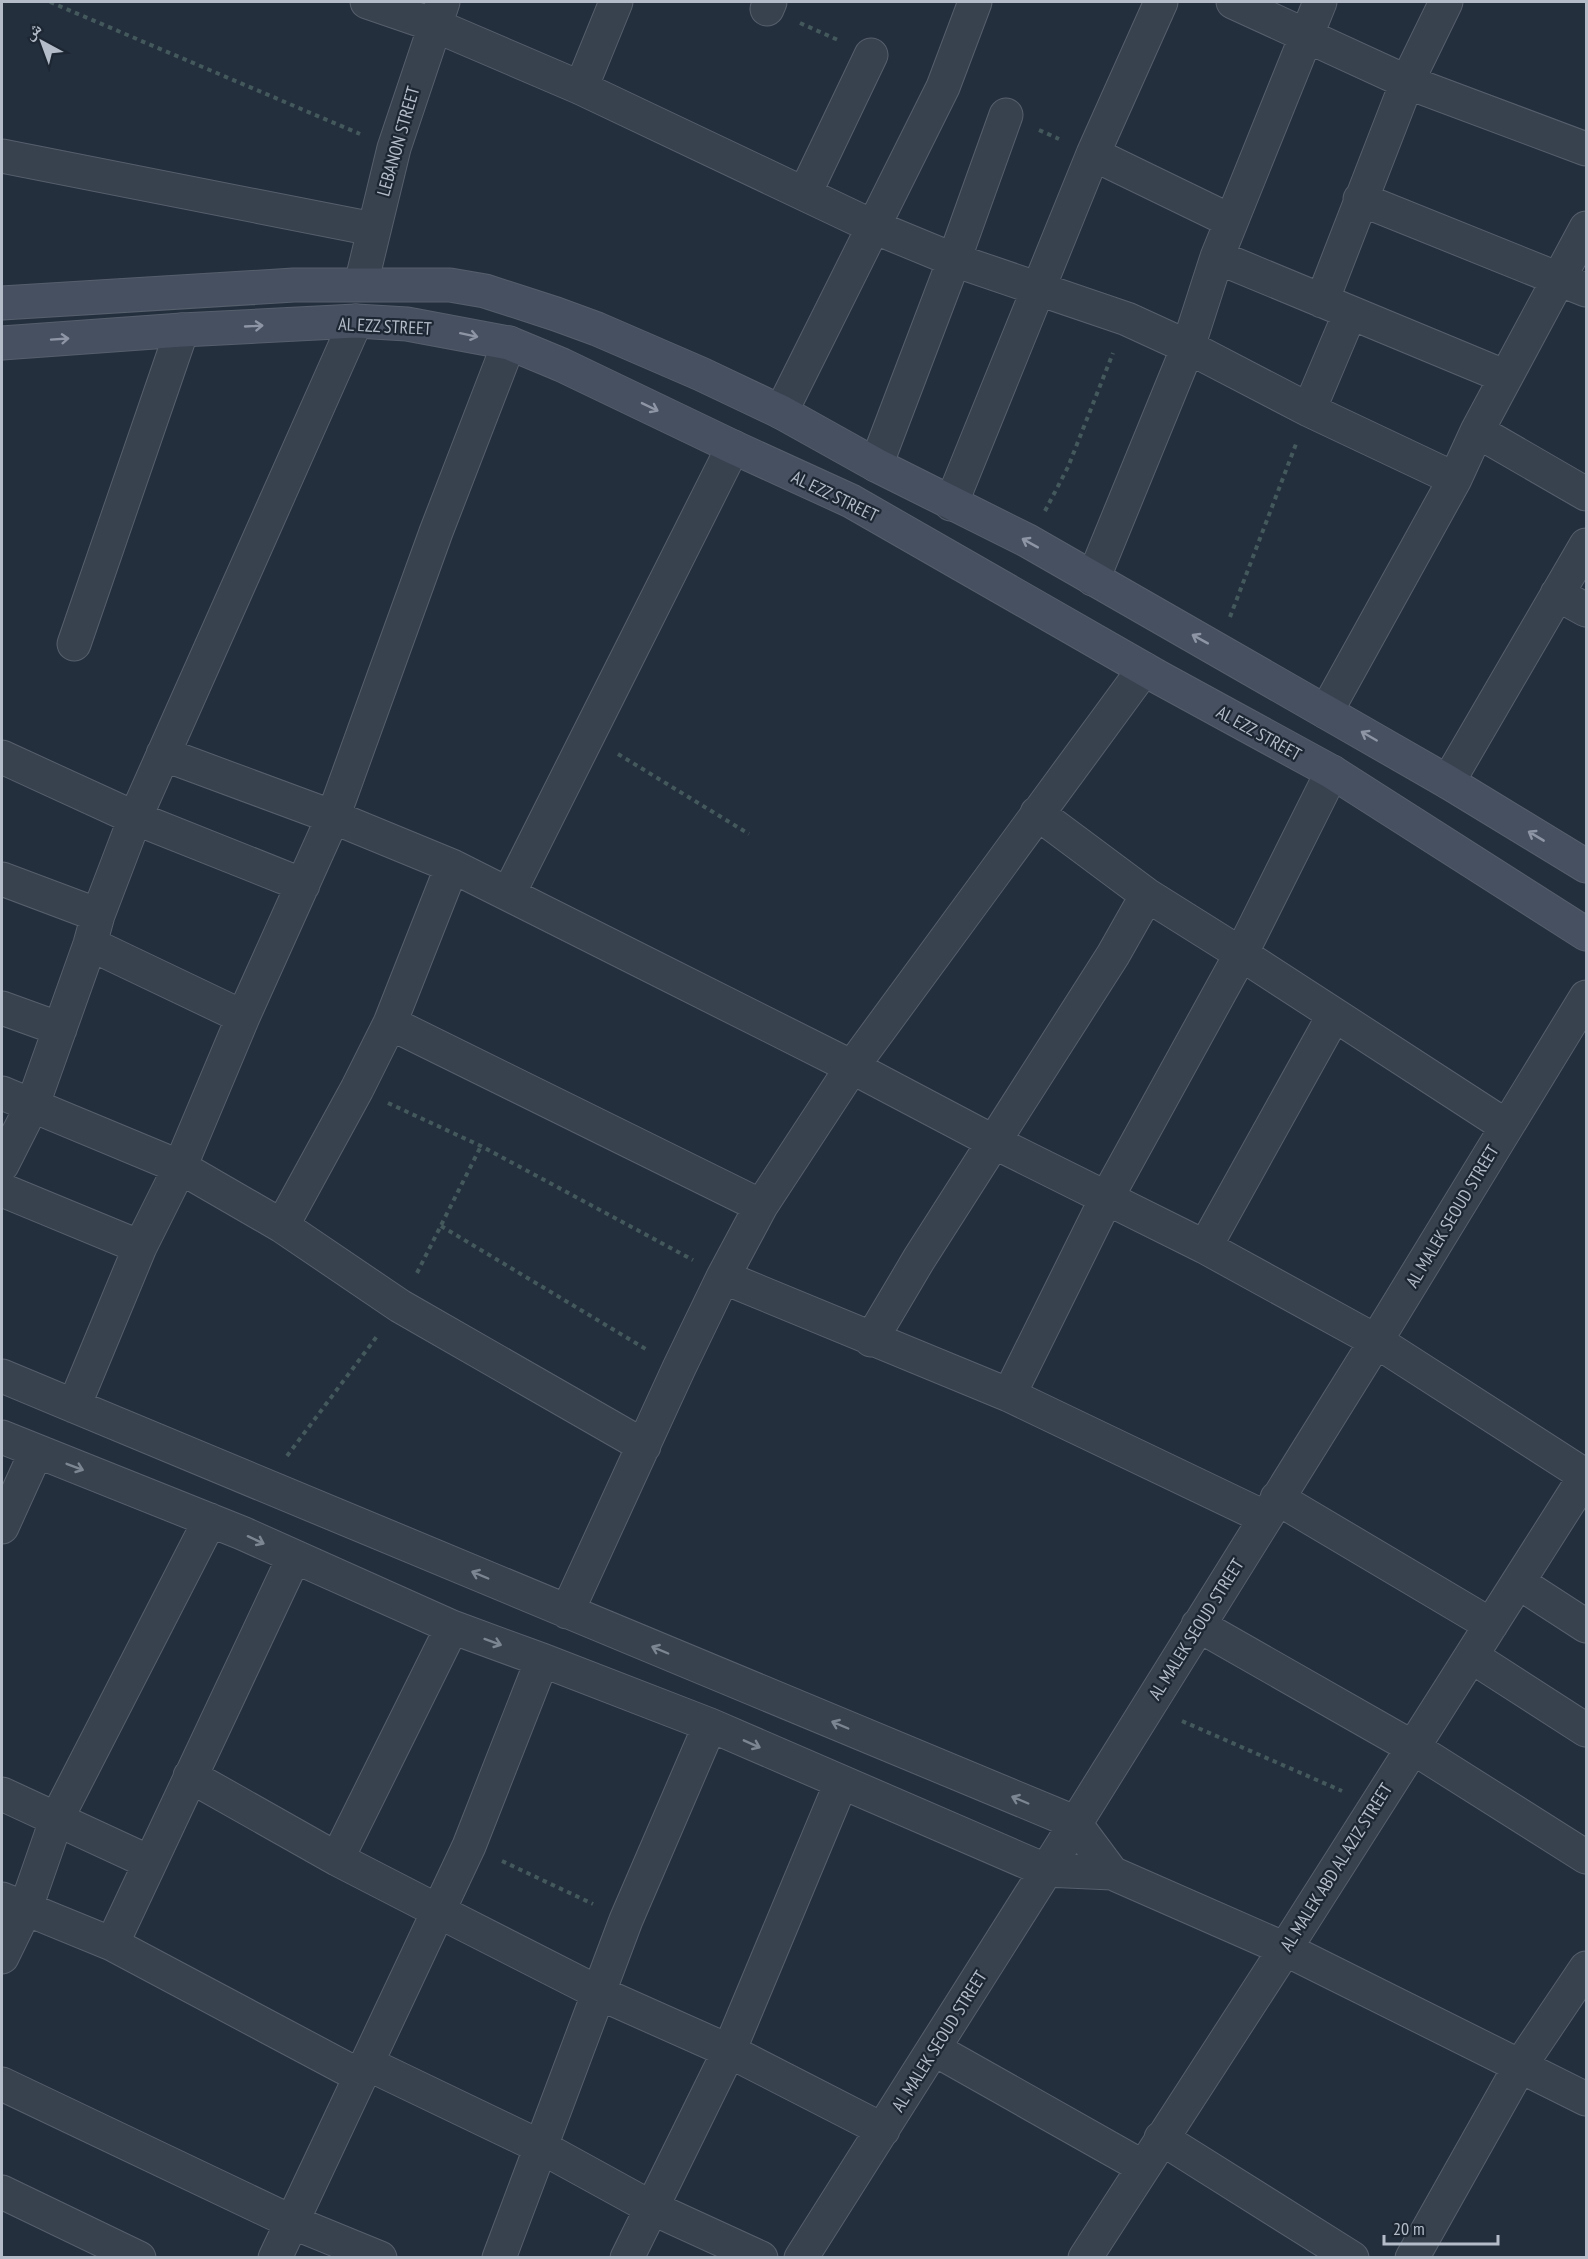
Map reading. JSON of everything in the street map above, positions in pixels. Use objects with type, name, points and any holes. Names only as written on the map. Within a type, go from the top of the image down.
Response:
[{"type":"main road","points":[[2,303],[294,285],[361,284],[450,285],[516,300],[597,329],[781,412],[876,465],[1028,541],[1448,782],[1587,866]]},
{"type":"main road","name":"AL EZZ STREET","points":[[2,343],[182,330],[356,321],[407,324],[509,343],[580,373],[851,501],[1144,669],[1332,772],[1587,934]]},
{"type":"street","points":[[367,2],[438,13],[582,88],[874,227],[954,260],[1126,319],[1188,346],[1309,410],[1455,479]]},
{"type":"street","points":[[582,88],[616,2]]},
{"type":"street","points":[[781,412],[943,87],[975,2]]},
{"type":"street","points":[[951,504],[1093,154],[1161,2]]},
{"type":"street","points":[[1233,2],[1407,82],[1587,149]]},
{"type":"street","points":[[1093,579],[1188,346],[1217,257],[1320,2]]},
{"type":"street","points":[[1309,410],[1336,307],[1360,199],[1407,82],[1446,2]]},
{"type":"street","name":"LEBANON STREET","points":[[361,284],[394,148],[438,13]]},
{"type":"street","points":[[805,193],[871,55]]},
{"type":"street","points":[[876,465],[1006,115]]},
{"type":"street","points":[[1093,154],[1231,221]]},
{"type":"street","points":[[2,156],[373,229]]},
{"type":"street","points":[[1360,199],[1573,283]]},
{"type":"street","points":[[1326,712],[1455,479],[1506,377],[1573,283],[1587,228]]},
{"type":"street","points":[[1217,257],[1506,377]]},
{"type":"street","points":[[2,1165],[33,1104],[135,818],[356,321]]},
{"type":"street","points":[[74,645],[182,330]]},
{"type":"street","points":[[74,1406],[140,1247],[180,1167],[243,1017],[333,817],[436,532],[509,343]]},
{"type":"street","points":[[1477,431],[1587,494]]},
{"type":"street","points":[[509,893],[733,447]]},
{"type":"street","points":[[1448,782],[1587,545]]},
{"type":"street","points":[[1557,594],[1587,610]]},
{"type":"street","points":[[567,1611],[723,1276],[761,1206],[852,1066],[1144,669]]},
{"type":"street","points":[[163,754],[333,817],[452,866],[852,1066],[994,1142],[1205,1247],[1376,1341],[1583,1489]]},
{"type":"street","points":[[2,757],[135,818],[303,885]]},
{"type":"street","points":[[1009,1395],[1106,1198],[1241,954],[1332,772]]},
{"type":"street","points":[[1037,813],[1147,895],[1506,1126]]},
{"type":"street","points":[[282,1226],[357,1089],[390,1023],[452,866]]},
{"type":"street","points":[[2,879],[243,1017]]},
{"type":"street","points":[[871,1340],[1113,955],[1147,895]]},
{"type":"street","name":"AL MALEK SEOUD STREET","points":[[801,2258],[1376,1341],[1587,997]]},
{"type":"street","points":[[2,1008],[60,1029]]},
{"type":"street","points":[[1205,1247],[1334,1015]]},
{"type":"street","points":[[390,1023],[761,1206]]},
{"type":"street","points":[[2,1092],[180,1167],[282,1226],[400,1306],[645,1446]]},
{"type":"street","points":[[2,1190],[140,1247]]},
{"type":"street","points":[[723,1276],[871,1340],[1009,1395],[1271,1508],[1491,1625]]},
{"type":"street","points":[[2,1376],[1074,1822],[1112,1873]]},
{"type":"street","points":[[2,1437],[210,1520],[452,1628],[710,1725],[1046,1870],[1112,1873],[1285,1949],[1587,2099]]},
{"type":"street","points":[[2,1527],[36,1452]]},
{"type":"street","name":"AL MALEK ABD AL AZIZ STREET","points":[[1085,2258],[1518,1582],[1583,1489]]},
{"type":"street","points":[[2,1957],[13,1904],[210,1520]]},
{"type":"street","points":[[112,1944],[294,1557]]},
{"type":"street","points":[[1518,1582],[1587,1626]]},
{"type":"street","points":[[1198,1625],[1412,1747],[1587,1857]]},
{"type":"street","points":[[337,1859],[452,1628]]},
{"type":"street","points":[[1471,1656],[1587,1730]]},
{"type":"street","points":[[275,2258],[469,1846],[542,1660]]},
{"type":"street","points":[[499,2258],[626,1920],[710,1725]]},
{"type":"street","points":[[190,1776],[337,1859],[438,1911],[599,1993],[729,2051],[883,2130]]},
{"type":"street","points":[[627,2258],[729,2051],[841,1783]]},
{"type":"street","points":[[2,1794],[149,1862]]},
{"type":"street","points":[[13,1904],[112,1944],[363,2069],[541,2147],[652,2208],[761,2258]]},
{"type":"street","points":[[1413,2258],[1520,2066],[1587,1968]]},
{"type":"street","points":[[934,2049],[1143,2167]]},
{"type":"street","points":[[2,2084],[292,2222],[380,2258]]},
{"type":"street","points":[[1161,2138],[1352,2258]]},
{"type":"street","points":[[2,2192],[140,2258]]},
{"type":"path","points":[[50,2],[394,148]]},
{"type":"path","points":[[1068,467],[1126,319]]},
{"type":"path","points":[[1216,648],[1244,583],[1309,410]]},
{"type":"path","points":[[587,735],[749,834]]},
{"type":"path","points":[[357,1089],[481,1146],[723,1276]]},
{"type":"path","points":[[265,1486],[400,1306],[481,1146]]},
{"type":"path","points":[[441,1226],[679,1368]]},
{"type":"path","points":[[1148,1706],[1375,1805]]},
{"type":"path","points":[[469,1846],[626,1920]]}]
